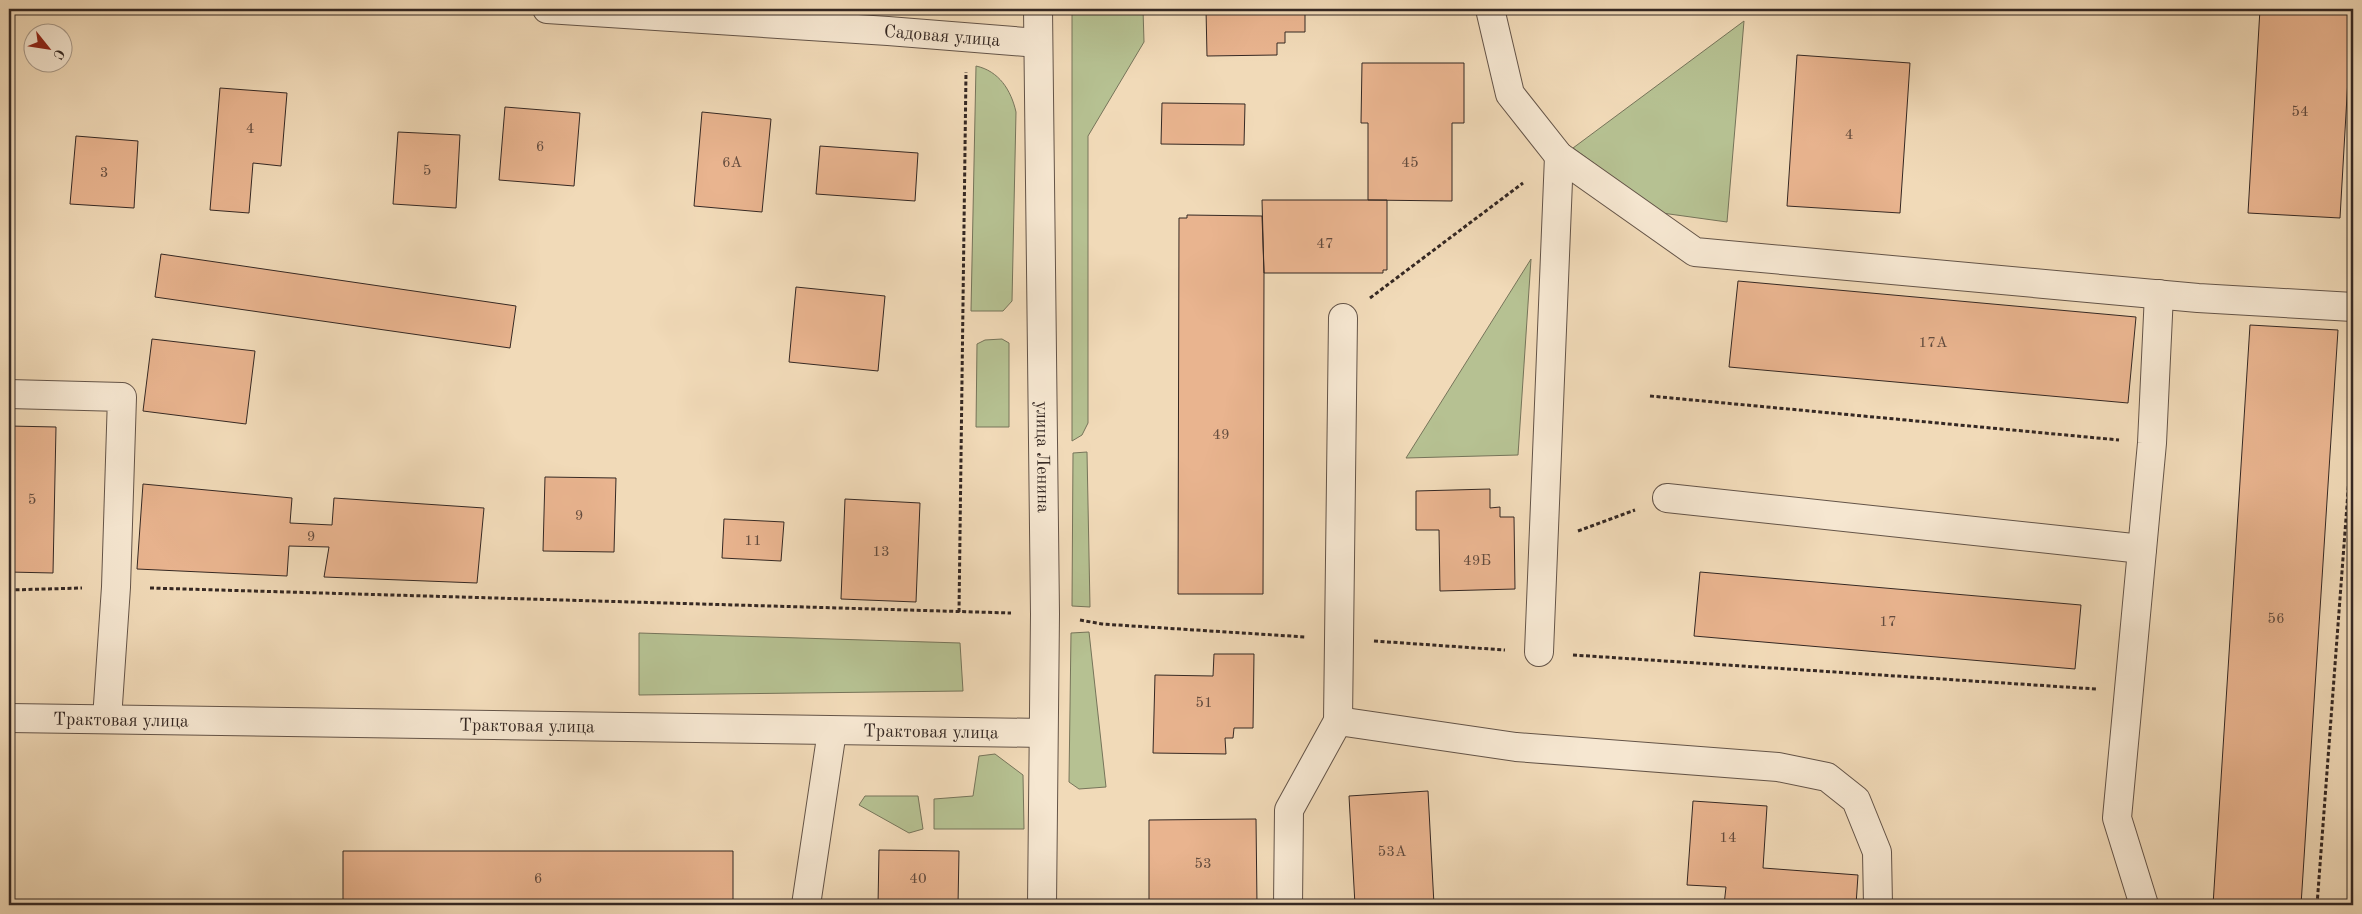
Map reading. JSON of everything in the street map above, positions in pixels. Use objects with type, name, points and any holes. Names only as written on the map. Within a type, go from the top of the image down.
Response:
[{"type":"street","name":"Садовая улица","points":[[547,9],[1038,43]]},
{"type":"street","name":"улица Ленина","points":[[1038,9],[1045,614],[1042,905]]},
{"type":"street","points":[[1490,9],[1510,94],[1559,156],[1695,252],[2159,294],[2353,307]]},
{"type":"street","points":[[1539,652],[1559,156]]},
{"type":"street","points":[[2144,905],[2117,818],[2152,443],[2159,294]]},
{"type":"street","points":[[1288,905],[1289,810],[1338,721],[1343,318]]},
{"type":"street","points":[[9,394],[122,397],[116,587],[107,719]]},
{"type":"street","points":[[1667,498],[2142,549]]},
{"type":"street","name":"Трактовая улица","points":[[9,718],[1043,733]]},
{"type":"street","points":[[1338,721],[1516,748],[1778,767],[1827,777],[1856,800],[1877,852],[1878,905]]},
{"type":"street","points":[[806,905],[832,731]]},
{"type":"path","points":[[959,612],[966,37]]},
{"type":"path","points":[[1343,318],[1559,156]]},
{"type":"path","points":[[1650,396],[2152,443]]},
{"type":"path","points":[[2316,905],[2353,425]]},
{"type":"path","points":[[1542,545],[1667,498]]},
{"type":"green space","points":[[1072,9],[1143,9],[1144,42],[1088,136],[1088,423],[1082,435],[1072,441]]},
{"type":"green space","points":[[1744,21],[1727,222],[1662,213],[1573,148]]},
{"type":"green space","points":[[976,66],[991,72],[1003,83],[1011,96],[1016,112],[1012,301],[1003,311],[971,311]]},
{"type":"green space","points":[[1531,259],[1518,455],[1406,458]]},
{"type":"green space","points":[[1002,339],[1009,343],[1009,427],[976,427],[977,344],[985,340]]},
{"type":"green space","points":[[1087,452],[1090,607],[1072,606],[1073,453]]},
{"type":"green space","points":[[1089,632],[1106,787],[1079,789],[1069,782],[1071,633]]},
{"type":"green space","points":[[639,633],[960,643],[963,691],[639,695]]},
{"type":"green space","points":[[995,754],[1023,775],[1024,829],[934,829],[934,799],[973,796],[979,756]]},
{"type":"green space","points":[[865,796],[918,796],[923,829],[909,833],[859,805]]},
{"type":"building","points":[[1206,9],[1305,9],[1305,32],[1285,32],[1285,43],[1277,43],[1277,55],[1207,56]]},
{"type":"building","points":[[2260,9],[2352,9],[2340,218],[2248,213]]},
{"type":"building","points":[[1797,55],[1910,63],[1900,213],[1787,206]]},
{"type":"building","points":[[1362,63],[1464,63],[1464,123],[1452,123],[1452,201],[1368,200],[1368,123],[1361,123]]},
{"type":"building","points":[[220,88],[287,93],[281,166],[253,163],[249,213],[210,210]]},
{"type":"building","points":[[1162,103],[1245,104],[1244,145],[1161,144]]},
{"type":"building","points":[[505,107],[580,113],[574,186],[499,180]]},
{"type":"building","points":[[702,112],[771,119],[762,212],[694,206]]},
{"type":"building","points":[[398,132],[460,135],[456,208],[393,204]]},
{"type":"building","points":[[76,136],[138,141],[134,208],[70,204]]},
{"type":"building","points":[[820,146],[918,153],[915,201],[816,194]]},
{"type":"building","points":[[1262,200],[1387,200],[1387,270],[1383,270],[1383,273],[1264,273]]},
{"type":"building","points":[[1187,215],[1262,216],[1264,273],[1263,594],[1178,594],[1179,218],[1187,218]]},
{"type":"building","points":[[161,254],[516,306],[510,348],[155,297]]},
{"type":"building","points":[[1738,281],[2136,317],[2128,403],[1729,367]]},
{"type":"building","points":[[796,287],[885,296],[878,371],[789,362]]},
{"type":"building","points":[[2250,325],[2338,330],[2301,905],[2213,905]]},
{"type":"building","points":[[152,339],[255,351],[246,424],[143,411]]},
{"type":"building","points":[[9,426],[56,427],[53,573],[9,572]]},
{"type":"building","points":[[545,477],[616,478],[614,552],[543,551]]},
{"type":"building","points":[[143,484],[292,498],[290,523],[332,525],[334,498],[484,508],[477,583],[324,577],[329,547],[289,546],[287,576],[137,569]]},
{"type":"building","points":[[1490,489],[1490,508],[1500,507],[1500,517],[1514,517],[1515,589],[1440,591],[1439,530],[1416,530],[1416,491]]},
{"type":"building","points":[[845,499],[920,503],[916,602],[841,599]]},
{"type":"building","points":[[724,519],[784,522],[781,561],[722,558]]},
{"type":"building","points":[[1700,572],[2081,605],[2075,669],[1694,636]]},
{"type":"building","points":[[1214,654],[1254,654],[1253,728],[1234,728],[1233,738],[1225,738],[1226,754],[1153,753],[1155,675],[1213,676]]},
{"type":"building","points":[[1428,791],[1434,905],[1355,905],[1349,796]]},
{"type":"building","points":[[1693,801],[1767,806],[1763,868],[1858,875],[1856,905],[1724,905],[1726,887],[1687,885]]},
{"type":"building","points":[[1256,819],[1257,905],[1149,905],[1149,820]]},
{"type":"building","points":[[879,850],[959,851],[958,905],[878,905]]},
{"type":"building","points":[[343,851],[733,851],[733,905],[343,905]]}]
